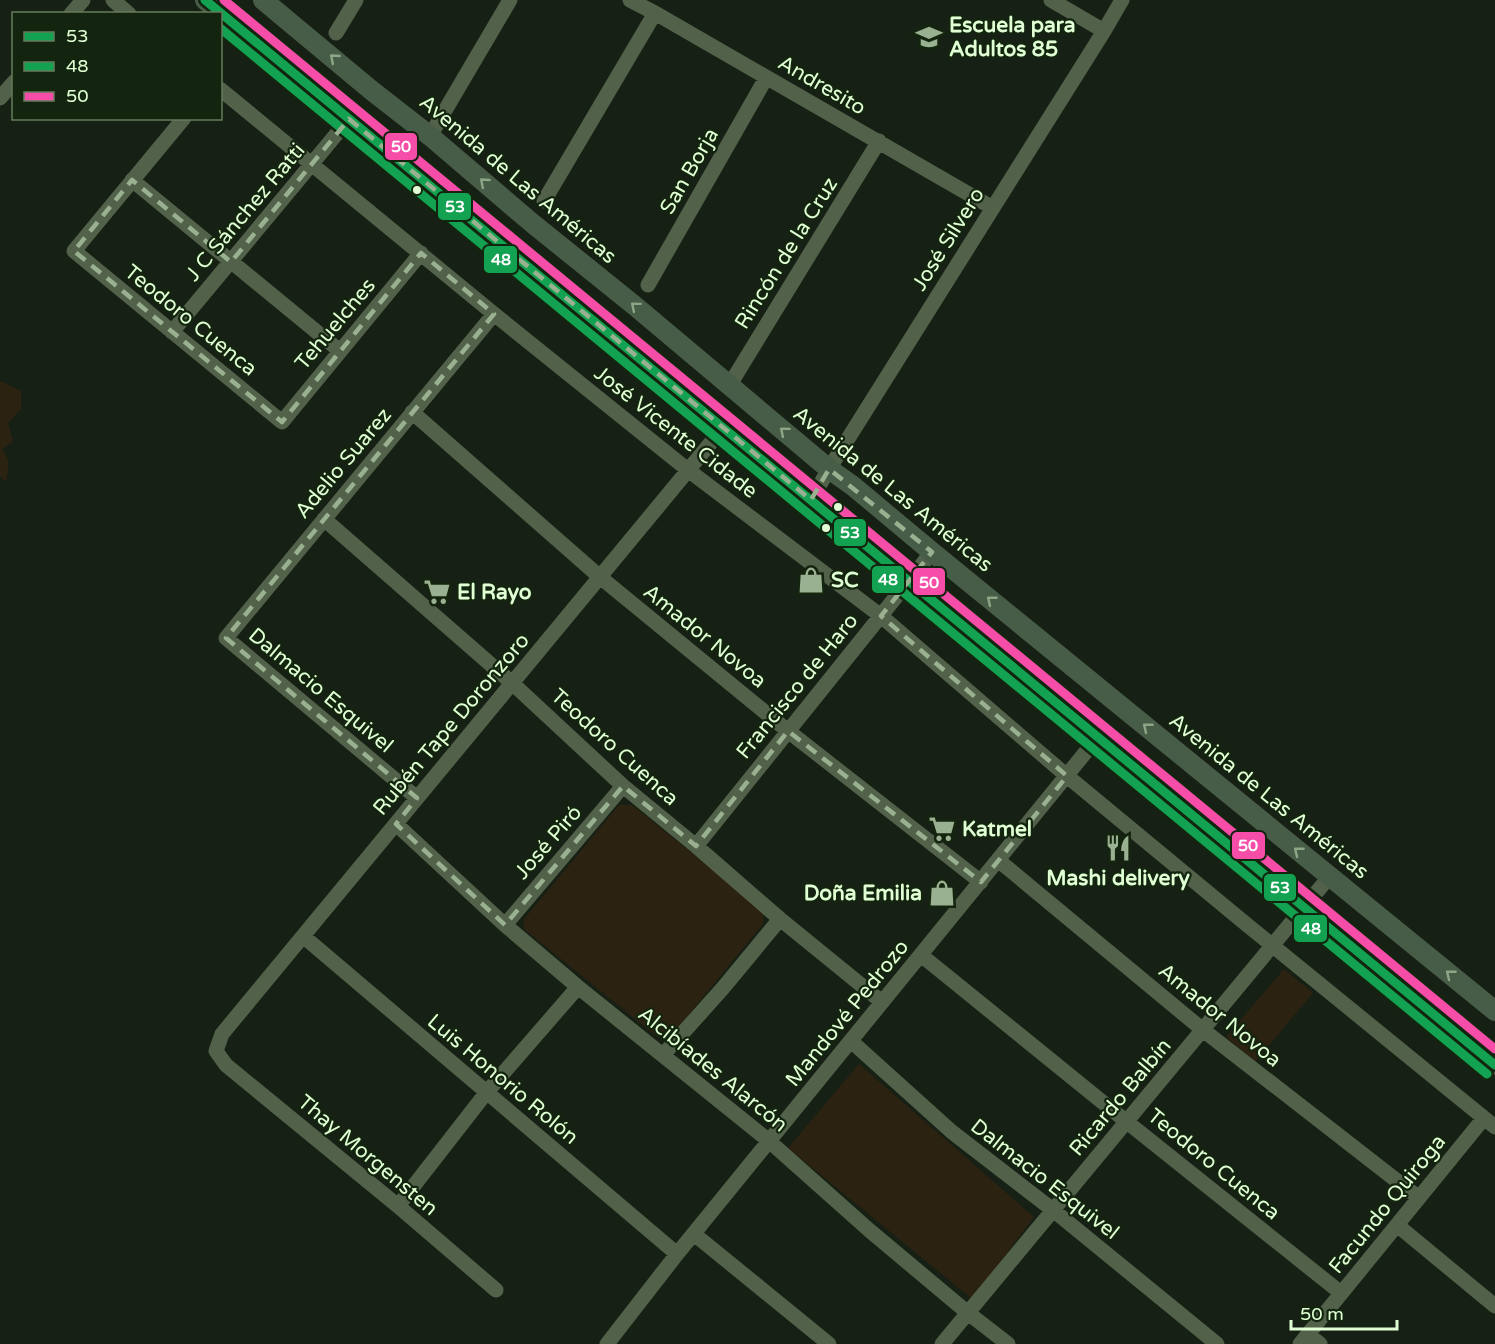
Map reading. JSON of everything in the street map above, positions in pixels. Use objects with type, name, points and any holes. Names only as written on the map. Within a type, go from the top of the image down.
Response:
[{"type":"main road","points":[[205,0],[220,12]]},
{"type":"main road","name":"Avenida de Las Américas","points":[[263,0],[830,469],[1495,1011]]},
{"type":"main road","points":[[222,14],[1495,1065]]},
{"type":"street","points":[[74,12],[83,0]]},
{"type":"street","points":[[113,0],[127,12]]},
{"type":"street","points":[[336,33],[356,0]]},
{"type":"street","points":[[430,136],[510,0]]},
{"type":"street","name":"Andresito","points":[[630,0],[993,208]]},
{"type":"street","points":[[1051,0],[1104,31]]},
{"type":"street","name":"José Silvero","points":[[811,500],[1122,0]]},
{"type":"street","points":[[544,201],[655,13]]},
{"type":"street","name":"San Borja","points":[[648,285],[766,78]]},
{"type":"street","points":[[0,98],[12,84]]},
{"type":"street","name":"José Vicente Cidade","points":[[222,91],[688,470],[881,616],[1067,776],[1490,1122]]},
{"type":"street","name":"J C Sánchez Ratti","points":[[172,332],[349,119]]},
{"type":"street","points":[[182,120],[132,180],[340,351]]},
{"type":"street","name":"Rincón de la Cruz","points":[[729,386],[879,141]]},
{"type":"street","name":"Teodoro Cuenca","points":[[132,180],[74,251],[282,422]]},
{"type":"street","name":"Tehuelches","points":[[282,422],[421,254]]},
{"type":"street","name":"Adelio Suarez","points":[[226,638],[494,314]]},
{"type":"street","name":"Amador Novoa","points":[[412,412],[600,577],[788,731],[981,882]]},
{"type":"street","name":"Rubén Tape Doronzoro","points":[[216,1050],[222,1034],[723,428]]},
{"type":"street","name":"Teodoro Cuenca","points":[[324,519],[512,683],[624,786],[780,919],[882,1002]]},
{"type":"street","name":"Francisco de Haro","points":[[696,846],[932,552]]},
{"type":"street","name":"Dalmacio Esquivel","points":[[226,638],[417,798]]},
{"type":"street","name":"Mandové Pedrozo","points":[[607,1344],[677,1254],[1098,737]]},
{"type":"street","name":"José Piró","points":[[505,925],[624,786]]},
{"type":"street","name":"Alcibíades Alarcón","points":[[396,824],[505,925],[769,1141],[868,1230],[1008,1344]]},
{"type":"street","name":"Amador Novoa","points":[[998,860],[1203,1030],[1419,1198]]},
{"type":"street","name":"Ricardo Balbín","points":[[942,1344],[1330,876]]},
{"type":"street","points":[[663,1055],[780,919]]},
{"type":"street","name":"Luis Honorio Rolón","points":[[303,936],[677,1254]]},
{"type":"street","name":"Teodoro Cuenca","points":[[921,955],[1341,1293]]},
{"type":"street","points":[[398,1206],[486,1093],[578,987]]},
{"type":"street","name":"Dalmacio Esquivel","points":[[851,1041],[952,1132],[1053,1210],[1217,1344]]},
{"type":"street","name":"Thay Morgensten","points":[[216,1050],[226,1065],[496,1290]]},
{"type":"street","name":"Facundo Quiroga","points":[[1309,1341],[1341,1293],[1419,1198],[1490,1122]]},
{"type":"street","points":[[1397,1225],[1495,1306]]},
{"type":"street","points":[[694,1234],[829,1344]]},
{"type":"highlighted area","points":[[349,119],[811,500],[829,469],[932,552],[881,616],[1067,776],[981,882],[788,731],[696,846],[623,786],[505,925],[396,824],[417,798],[226,638],[494,314],[421,253],[282,422],[74,251],[132,180],[231,262]]},
{"type":"shaded area","points":[[1,381],[21,391],[21,409],[8,423],[13,441],[3,449],[9,462],[6,482],[0,476]]},
{"type":"shaded area","points":[[619,805],[632,805],[764,911],[763,924],[670,1037],[656,1036],[524,929],[524,919]]},
{"type":"shaded area","points":[[1284,969],[1313,993],[1255,1062],[1226,1037]]},
{"type":"shaded area","points":[[859,1064],[1034,1217],[972,1299],[788,1148]]},
{"type":"transit line","name":"53","points":[[205,0],[220,12]]},
{"type":"transit line","name":"50","points":[[224,0],[1495,1049]]},
{"type":"transit line","name":"53","points":[[222,14],[1495,1065]]},
{"type":"transit line","name":"48","points":[[222,30],[1487,1074]]},
{"type":"place","name":"Escuela para Adultos 85","points":[[929,37]]},
{"type":"place","name":"SC","points":[[811,580]]},
{"type":"place","name":"El Rayo","points":[[437,592]]},
{"type":"place","name":"Katmel","points":[[942,829]]},
{"type":"place","name":"Mashi delivery","points":[[1118,848]]},
{"type":"place","name":"Doña Emilia","points":[[942,893]]}]
